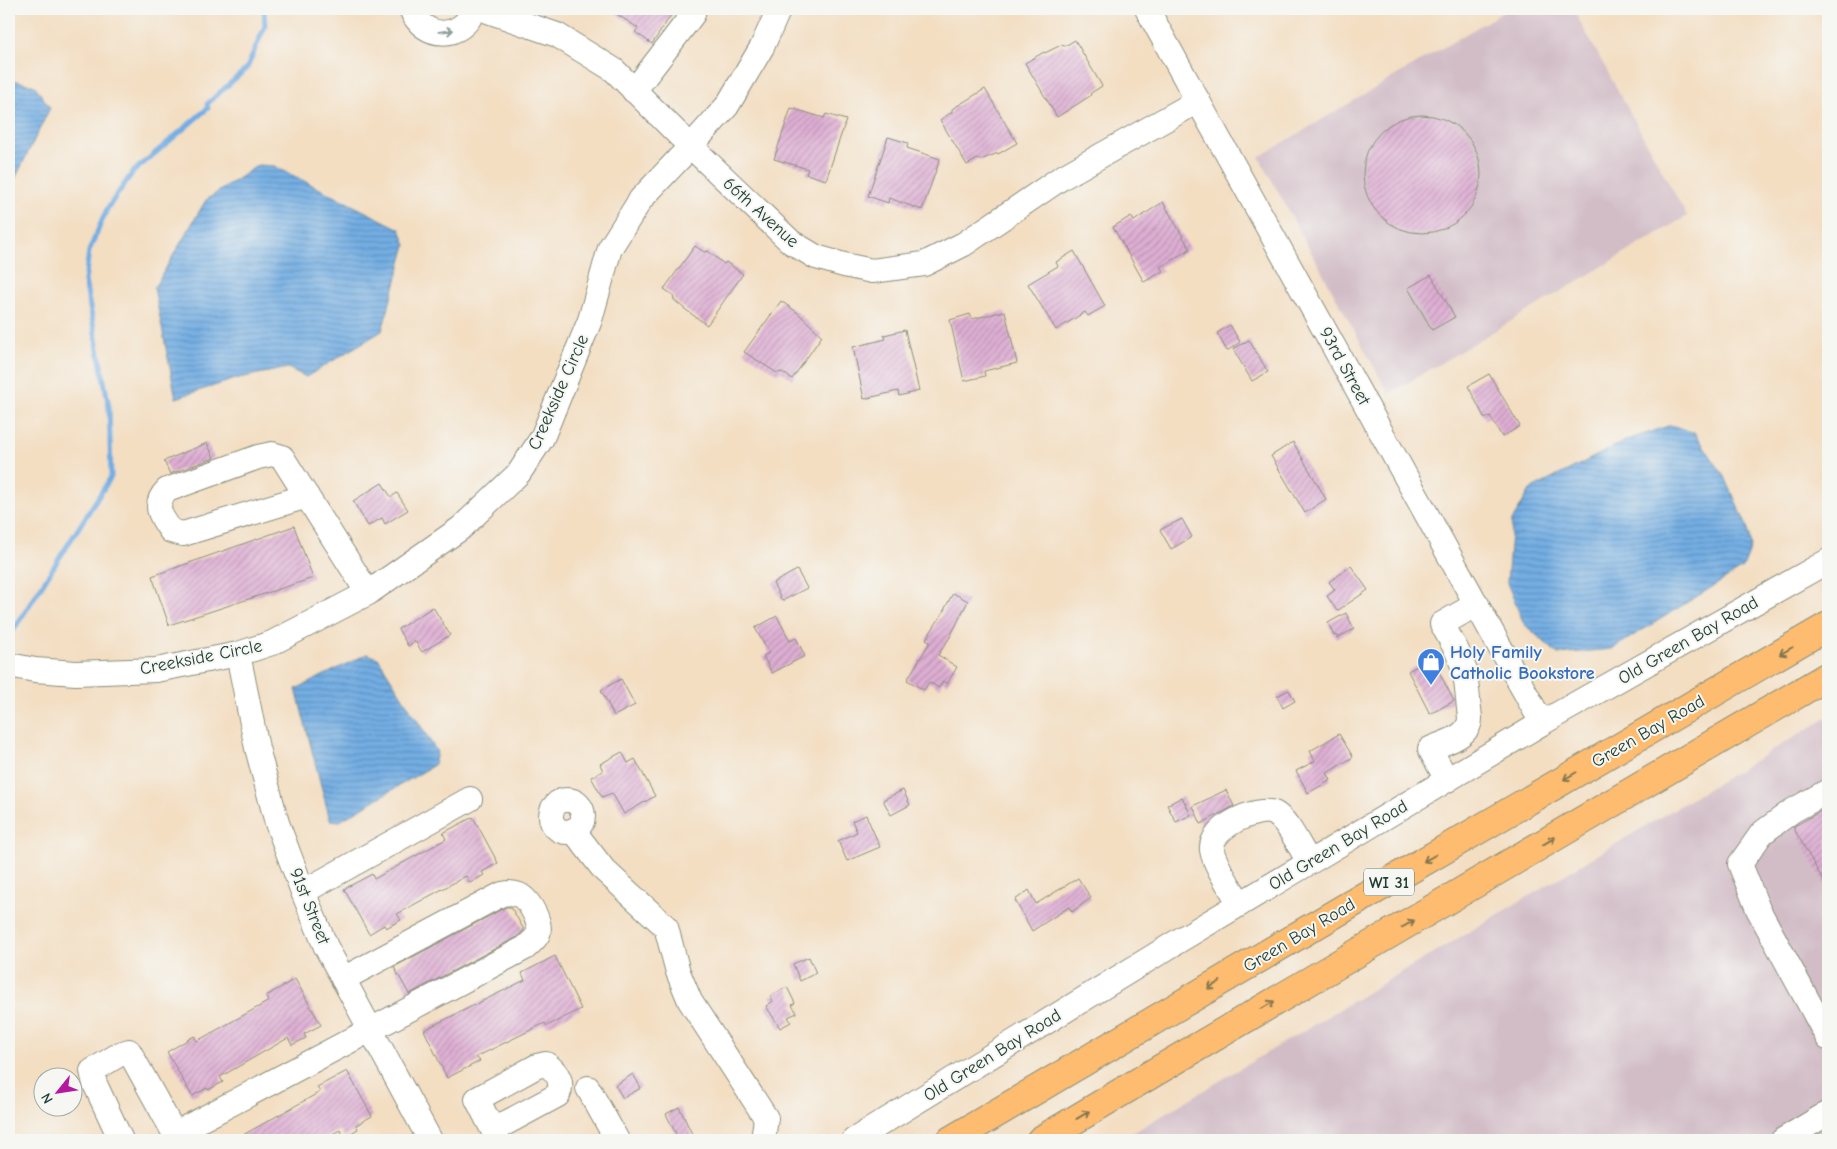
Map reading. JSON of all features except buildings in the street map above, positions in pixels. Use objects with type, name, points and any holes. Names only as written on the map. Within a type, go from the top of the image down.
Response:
[{"type":"main road","name":"Green Bay Road","points":[[951,1140],[1395,878],[1828,626]]},
{"type":"main road","name":"WI 31","points":[[1042,1140],[1828,676]]},
{"type":"street","points":[[410,9],[421,26],[431,31],[442,33],[454,31],[463,26],[471,17],[474,9]]},
{"type":"street","name":"Creekside Circle","points":[[9,665],[35,670],[76,673],[147,670],[238,654],[272,643],[368,592],[460,528],[519,473],[542,438],[590,320],[610,248],[641,199],[727,106],[762,47],[780,9]]},
{"type":"street","name":"93rd Street","points":[[1147,9],[1542,723]]},
{"type":"street","name":"66th Avenue","points":[[498,11],[557,35],[614,70],[791,242],[816,257],[872,271],[924,264],[946,254],[964,244],[1061,178],[1198,101]]},
{"type":"street","points":[[634,91],[693,14]]},
{"type":"street","points":[[307,496],[183,534],[171,531],[162,518],[158,505],[161,497],[167,490],[258,457],[272,454],[282,457],[307,496],[368,592]]},
{"type":"street","name":"Old Green Bay Road","points":[[854,1140],[1309,862],[1542,723],[1828,560]]},
{"type":"street","points":[[1447,780],[1430,749],[1466,732],[1470,726],[1470,718],[1465,671],[1457,650],[1442,624],[1477,604]]},
{"type":"street","name":"91st Street","points":[[238,654],[257,748],[277,823],[303,892],[326,947],[430,1140]]},
{"type":"street","points":[[1828,791],[1792,811],[1762,833],[1740,864],[1758,908],[1828,1038]]},
{"type":"street","points":[[303,892],[470,799]]},
{"type":"street","points":[[1240,904],[1215,860],[1212,849],[1212,841],[1224,827],[1256,813],[1272,812],[1284,821],[1309,862]]},
{"type":"street","points":[[573,830],[604,870],[666,927],[678,972],[690,1002],[766,1118],[763,1140]]},
{"type":"street","points":[[121,1140],[95,1084],[92,1071],[120,1054],[129,1051],[176,1137],[370,1030],[525,948],[538,934],[539,925],[530,907],[521,896],[511,893],[502,894],[344,979]]},
{"type":"street","points":[[588,1088],[617,1140]]},
{"type":"street","points":[[1783,1140],[1828,1113]]},
{"type":"shaded area","points":[[1508,9],[1573,9],[1687,216],[1389,394],[1259,157]]},
{"type":"shaded area","points":[[1828,717],[1828,1140],[1121,1140]]},
{"type":"water","points":[[9,80],[35,86],[50,108],[9,191]]},
{"type":"water","points":[[258,165],[274,166],[400,229],[406,245],[382,331],[306,377],[288,368],[239,378],[176,398],[154,288],[206,200]]},
{"type":"water","points":[[1671,425],[1695,433],[1726,479],[1748,529],[1751,547],[1743,568],[1612,649],[1558,654],[1524,624],[1507,583],[1512,521],[1530,490],[1627,440]]},
{"type":"water","points":[[367,654],[378,658],[437,752],[434,765],[340,821],[330,820],[296,689]]},
{"type":"waterway","points":[[9,637],[111,477],[109,407],[85,281],[89,251],[107,209],[133,172],[208,108],[207,104],[247,68],[265,26],[264,9]]},
{"type":"place","name":"Holy Family Catholic Bookstore","points":[[1431,686]]}]
